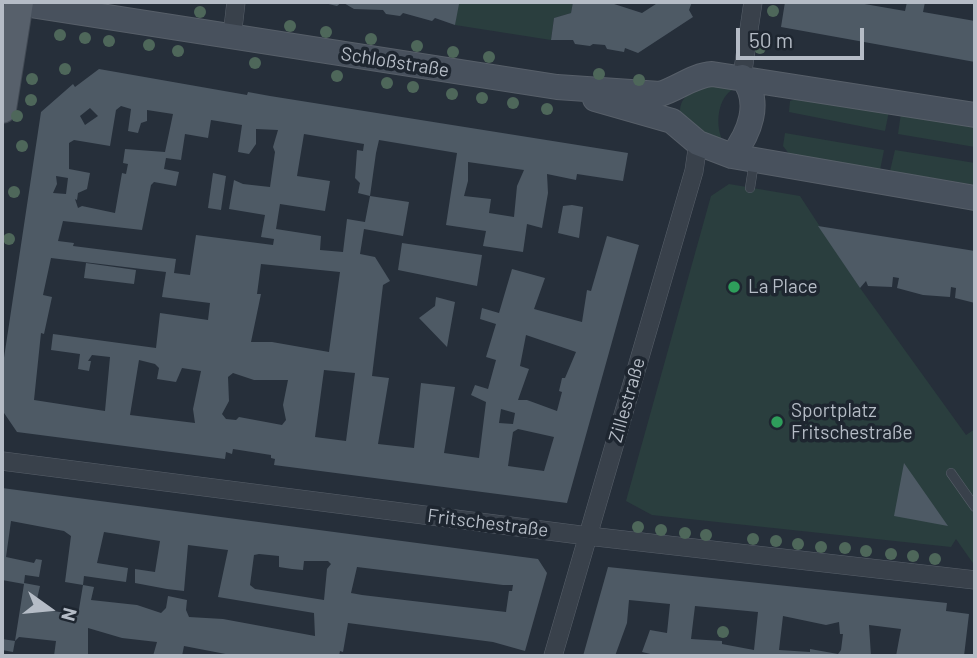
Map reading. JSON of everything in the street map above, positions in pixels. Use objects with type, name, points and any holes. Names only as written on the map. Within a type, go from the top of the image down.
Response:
[{"type":"main road","points":[[2,109],[16,2]]},
{"type":"street","name":"Schloßstraße","points":[[16,2],[558,87],[660,94],[676,89],[702,74],[742,77],[975,115]]},
{"type":"street","points":[[743,158],[751,121],[750,87],[742,77],[753,2]]},
{"type":"street","points":[[232,37],[235,6]]},
{"type":"street","name":"Schloßstraße","points":[[558,87],[672,121],[698,144],[743,158],[975,198]]},
{"type":"street","points":[[672,121],[676,89]]},
{"type":"street","name":"Zillestraße","points":[[553,656],[694,171],[698,144]]},
{"type":"street","name":"Fritschestraße","points":[[2,461],[588,536],[975,580]]},
{"type":"lane","points":[[743,158],[750,188]]},
{"type":"lane","points":[[951,473],[975,507]]},
{"type":"green space","points":[[457,2],[573,2],[571,13],[554,18],[551,40],[455,25]]},
{"type":"green space","points":[[712,85],[734,89],[724,98],[719,111],[722,139],[730,141],[726,143],[708,140],[680,114],[685,97]]},
{"type":"green space","points":[[803,97],[889,111],[885,131],[789,112],[790,101]]},
{"type":"green space","points":[[901,113],[975,125],[975,147],[898,134]]},
{"type":"green space","points":[[785,133],[884,150],[880,170],[790,155],[783,146]]},
{"type":"green space","points":[[895,150],[975,163],[975,185],[890,171]]},
{"type":"green space","name":"Sportplatz Fritschestraße","points":[[729,184],[800,196],[860,288],[966,435],[975,429],[975,566],[956,539],[951,547],[652,515],[626,501],[711,196]]},
{"type":"building","points":[[320,2],[342,2],[337,6]]},
{"type":"building","points":[[342,2],[459,4],[455,25],[435,18],[432,21],[403,13],[400,16],[386,14],[383,10],[354,9]]},
{"type":"building","points":[[573,2],[611,3],[642,13],[659,2],[692,2],[689,10],[693,17],[638,53],[625,48],[624,52],[607,49],[605,45],[575,44],[573,40],[551,40],[554,18],[571,13]]},
{"type":"building","points":[[785,2],[853,2],[905,11],[907,2],[925,2],[923,12],[975,21],[975,62],[781,27]]},
{"type":"building","points":[[99,69],[247,95],[248,92],[628,153],[623,181],[577,174],[576,180],[547,174],[548,193],[542,228],[527,224],[523,252],[483,246],[486,231],[446,225],[457,153],[379,140],[376,153],[370,196],[409,202],[403,236],[364,229],[360,254],[375,257],[390,281],[383,285],[372,376],[389,378],[378,444],[414,448],[421,383],[455,387],[444,453],[479,458],[486,402],[471,395],[475,385],[488,389],[496,360],[486,357],[496,324],[480,319],[482,308],[499,313],[512,269],[545,278],[534,309],[582,322],[587,290],[591,291],[607,236],[639,245],[567,503],[274,465],[275,459],[271,458],[271,455],[233,449],[232,454],[226,452],[225,459],[17,432],[2,410],[2,371],[41,112],[73,84],[75,87]],"holes":[[[121,106],[131,109],[128,131],[138,133],[141,123],[147,121],[147,110],[173,114],[165,152],[125,149],[123,163],[128,164],[126,174],[122,173],[115,213],[82,206],[78,208],[75,199],[77,200],[78,193],[87,189],[90,173],[69,169],[69,143],[74,140],[110,146],[116,110]],[[90,108],[98,116],[85,125],[80,116]],[[211,120],[242,125],[238,152],[249,154],[256,144],[256,129],[278,130],[273,147],[275,152],[270,187],[243,184],[234,180],[229,209],[265,215],[261,237],[274,239],[273,245],[196,235],[190,275],[174,273],[176,259],[73,246],[74,243],[58,241],[63,221],[142,230],[151,185],[154,182],[176,186],[179,172],[164,169],[166,158],[181,160],[185,134],[208,138]],[[304,134],[364,144],[363,151],[357,150],[355,178],[360,183],[358,193],[370,196],[365,222],[347,219],[343,252],[320,250],[321,236],[276,229],[280,204],[325,211],[330,181],[297,176]],[[468,162],[524,170],[517,186],[514,217],[489,213],[491,199],[464,196],[468,181]],[[56,176],[68,178],[66,194],[53,193],[57,184]],[[51,258],[166,272],[162,297],[210,303],[208,320],[160,313],[156,348],[53,334],[51,350],[80,354],[78,369],[89,371],[91,361],[88,361],[92,355],[110,357],[105,411],[34,400],[41,333],[44,334],[52,297],[43,295]],[[261,264],[340,272],[329,352],[272,342],[251,342],[261,294],[257,294]],[[526,335],[576,352],[565,378],[562,378],[557,411],[527,400],[518,400],[529,369],[520,366]],[[139,360],[155,364],[159,368],[157,379],[176,382],[182,368],[201,371],[193,409],[195,423],[130,415]],[[324,370],[355,373],[346,441],[315,437]],[[233,373],[254,380],[288,380],[283,405],[286,420],[282,425],[239,417],[236,420],[226,419],[222,414],[229,401],[228,377]],[[501,409],[515,413],[513,424],[499,423]],[[518,429],[554,437],[544,471],[508,466],[513,432]]]},
{"type":"building","points":[[213,173],[226,176],[221,210],[208,208]]},
{"type":"building","points":[[563,206],[583,207],[579,238],[558,233]]},
{"type":"building","points":[[818,226],[975,251],[975,303],[955,298],[956,288],[951,287],[950,297],[923,295],[897,288],[899,278],[893,277],[892,287],[868,286],[866,281],[860,288]]},
{"type":"building","points":[[402,243],[482,255],[477,286],[398,270]]},
{"type":"building","points":[[86,263],[136,270],[134,284],[84,278]]},
{"type":"building","points":[[436,297],[455,302],[447,347],[419,318],[435,306]]},
{"type":"building","points":[[904,463],[948,526],[894,516]]},
{"type":"building","points":[[2,488],[538,559],[547,573],[525,651],[493,642],[348,623],[343,652],[340,651],[339,656],[236,656],[184,646],[182,656],[153,656],[157,642],[122,638],[88,628],[88,656],[54,656],[56,641],[19,637],[15,641],[24,584],[2,580]],"holes":[[[11,521],[64,531],[71,536],[65,582],[83,585],[78,615],[35,608],[40,586],[24,583],[25,575],[39,577],[42,560],[36,559],[34,563],[6,557]],[[104,532],[160,541],[155,572],[135,569],[135,583],[167,589],[184,591],[188,545],[228,550],[218,597],[314,613],[315,636],[223,619],[189,617],[186,610],[187,600],[168,596],[166,608],[161,613],[137,605],[91,600],[94,587],[83,585],[84,576],[126,582],[128,568],[97,563]],[[254,555],[279,556],[279,567],[303,570],[304,561],[328,561],[331,564],[327,569],[324,600],[255,589],[250,585]],[[357,567],[513,585],[512,591],[509,591],[506,612],[351,593]]]},
{"type":"building","points":[[608,567],[947,603],[946,611],[969,614],[964,656],[896,656],[901,629],[869,625],[871,656],[659,656],[642,652],[650,630],[667,633],[670,604],[629,600],[627,623],[615,656],[583,656]],"holes":[[[695,606],[758,612],[754,650],[722,644],[722,641],[691,639]],[[783,616],[826,625],[839,622],[840,634],[843,634],[841,650],[838,654],[810,649],[810,652],[779,650]]]},
{"type":"building","points":[[2,639],[15,641],[13,652],[2,650]]},
{"type":"place","name":"La Place","points":[[734,287]]},
{"type":"place","name":"Sportplatz Fritschestraße","points":[[777,422]]}]
